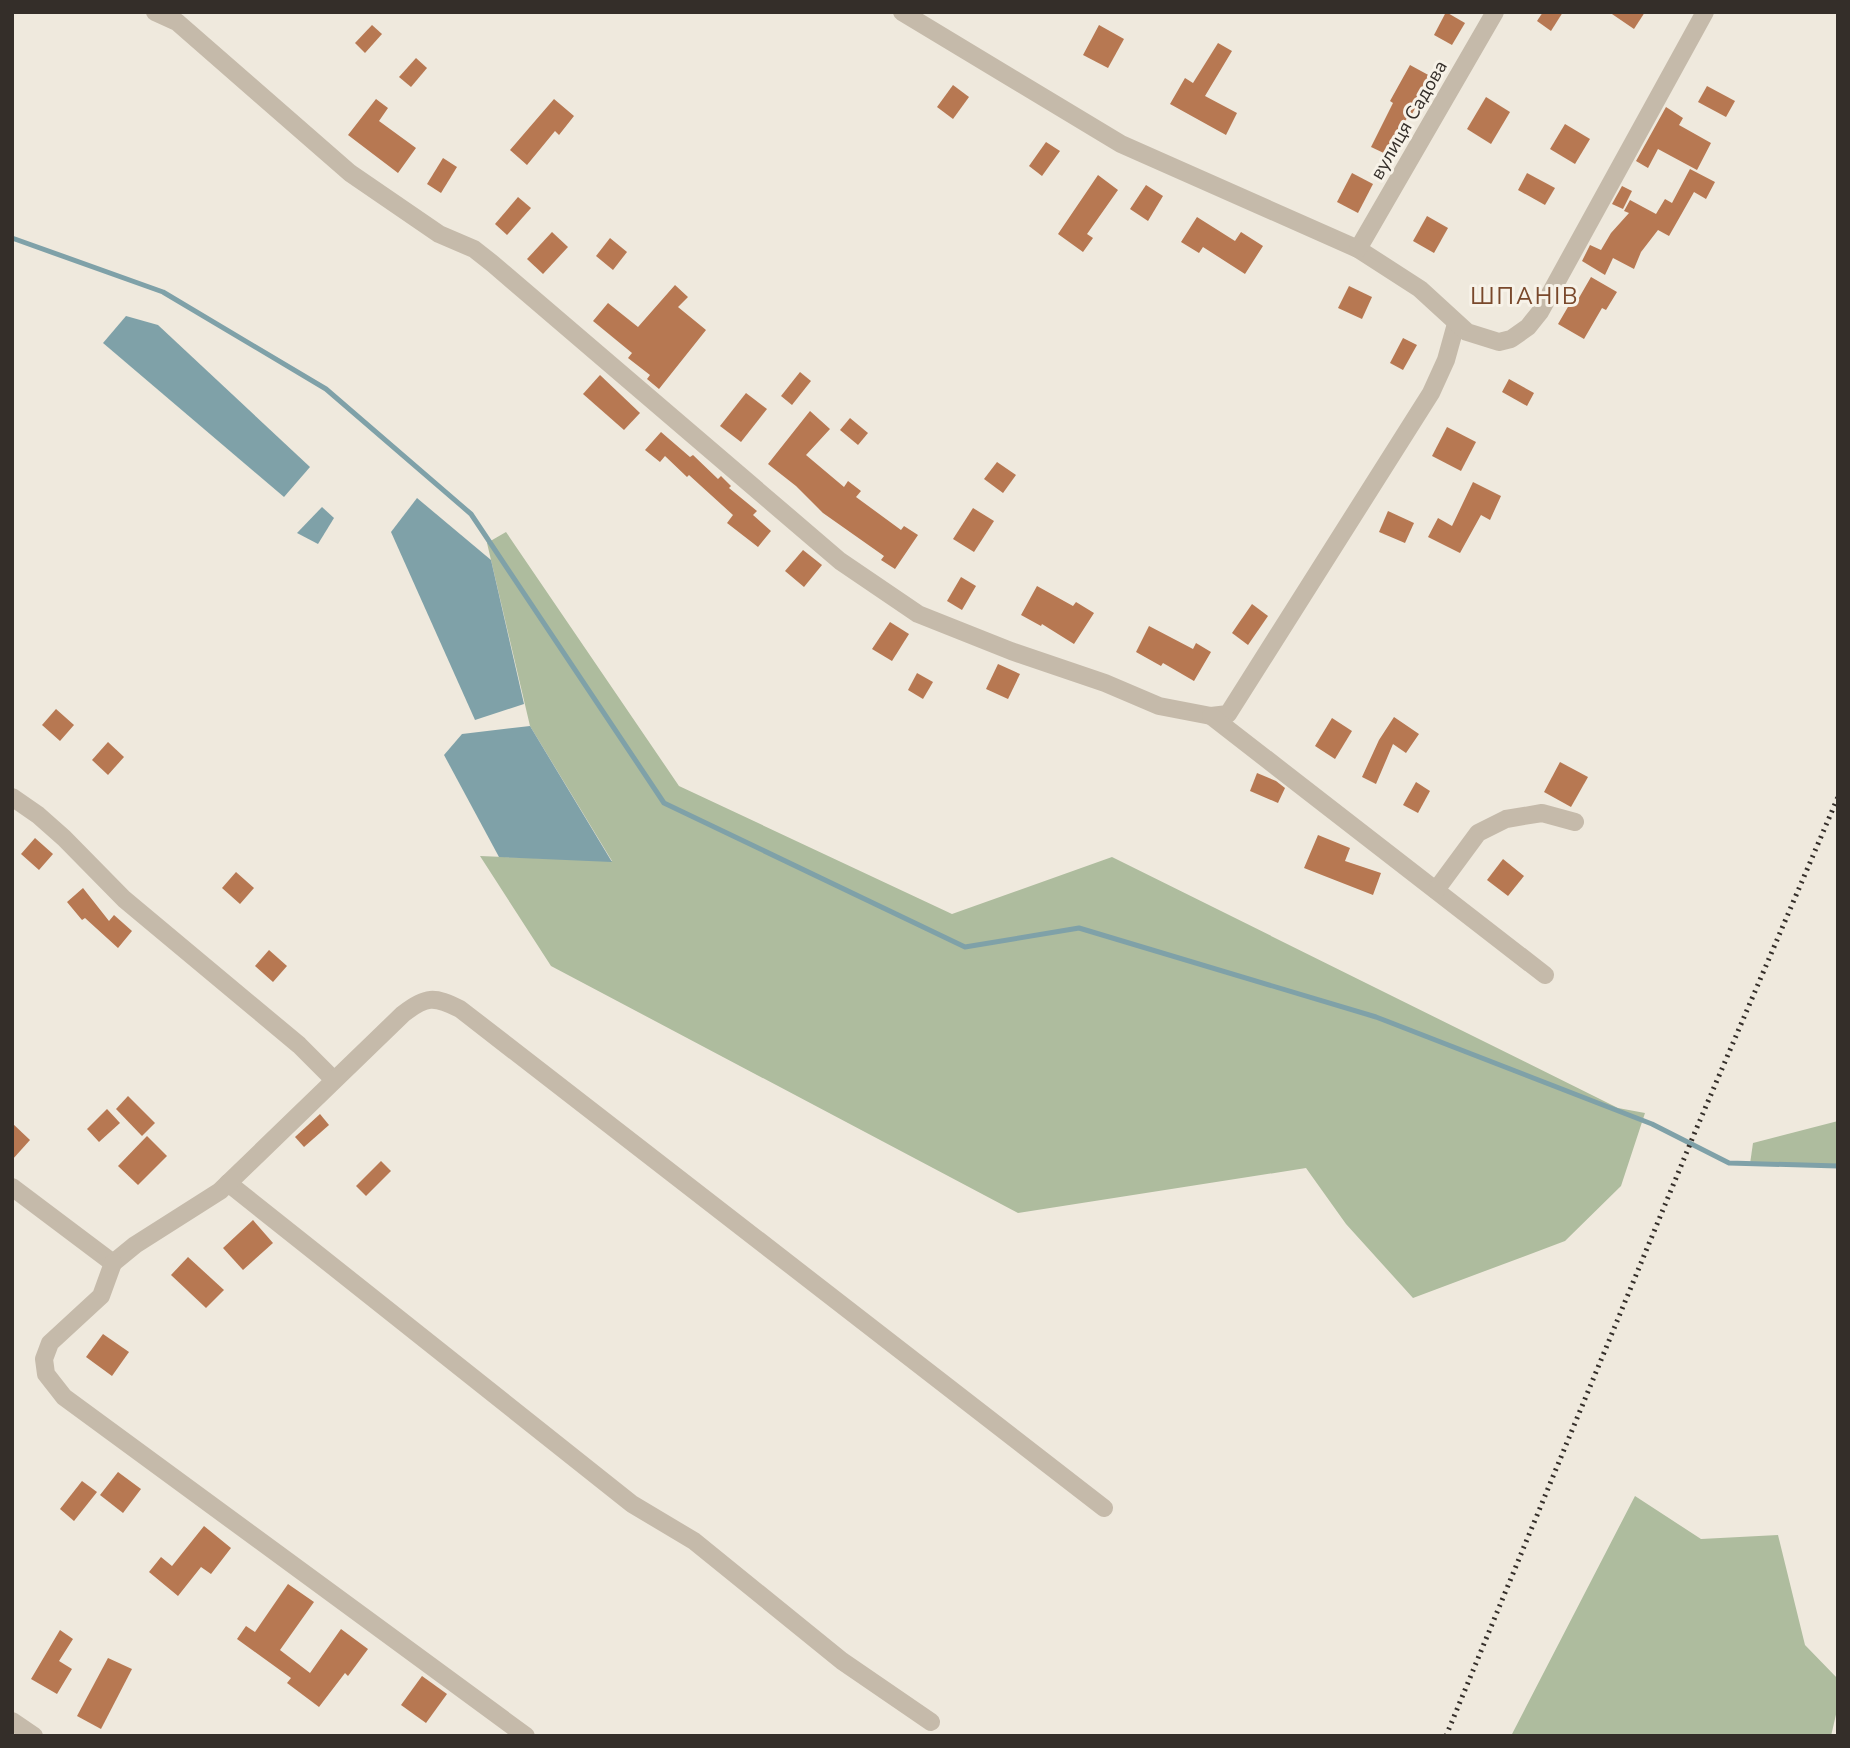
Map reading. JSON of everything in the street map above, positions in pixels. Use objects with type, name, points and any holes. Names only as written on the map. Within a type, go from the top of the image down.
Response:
[{"type":"street","points":[[155,12],[177,22],[350,173],[439,234],[474,249],[493,264],[840,561],[918,614],[1011,651],[1105,682],[1159,706],[1211,716],[1228,713],[1431,393],[1446,360],[1457,324]]},
{"type":"street","points":[[902,12],[1121,144],[1359,249],[1420,289],[1467,332],[1499,342],[1511,339],[1528,327],[1540,312],[1705,12]]},
{"type":"street","name":"вулиця Садова","points":[[1359,249],[1496,12]]},
{"type":"street","points":[[1211,716],[1545,975]]},
{"type":"street","points":[[12,797],[38,815],[124,899],[299,1045],[334,1080]]},
{"type":"street","points":[[1436,890],[1478,833],[1506,819],[1542,813],[1575,822]]},
{"type":"street","points":[[526,1736],[64,1397],[46,1374],[44,1359],[50,1343],[101,1296],[113,1263],[135,1245],[220,1191],[403,1014],[416,1004],[431,998],[460,1009],[1104,1508]]},
{"type":"street","points":[[228,1183],[632,1504],[694,1541],[842,1661],[931,1722]]},
{"type":"street","points":[[12,1187],[113,1263]]},
{"type":"street","points":[[12,1721],[34,1736]]},
{"type":"green space","points":[[506,532],[679,786],[952,914],[1112,857],[1618,1108],[1645,1113],[1621,1186],[1565,1241],[1413,1298],[1346,1224],[1306,1168],[1018,1213],[551,966],[480,856],[612,861],[530,726],[487,543]]},
{"type":"green space","points":[[1838,1121],[1838,1166],[1750,1164],[1753,1143]]},
{"type":"green space","points":[[1635,1496],[1701,1539],[1778,1535],[1805,1645],[1838,1679],[1838,1706],[1831,1736],[1511,1736]]},
{"type":"water","points":[[126,316],[158,325],[310,467],[284,497],[103,343]]},
{"type":"water","points":[[417,498],[491,560],[524,704],[475,720],[391,532]]},
{"type":"water","points":[[322,507],[334,518],[318,544],[297,533]]},
{"type":"water","points":[[530,726],[612,862],[499,857],[444,755],[462,734]]},
{"type":"building","points":[[1446,12],[1465,23],[1452,45],[1434,35]]},
{"type":"building","points":[[1543,12],[1563,12],[1551,31],[1537,21]]},
{"type":"building","points":[[1609,12],[1645,12],[1634,29]]},
{"type":"building","points":[[372,25],[382,34],[365,53],[355,43]]},
{"type":"building","points":[[1099,25],[1124,39],[1108,68],[1083,55]]},
{"type":"building","points":[[1218,43],[1232,51],[1205,96],[1237,113],[1226,135],[1170,104],[1185,78],[1193,83]]},
{"type":"building","points":[[416,58],[427,68],[411,87],[399,77]]},
{"type":"building","points":[[1410,65],[1432,77],[1388,155],[1371,147],[1393,103],[1390,101]]},
{"type":"building","points":[[953,85],[969,97],[953,119],[937,107]]},
{"type":"building","points":[[1707,86],[1735,101],[1726,117],[1698,102]]},
{"type":"building","points":[[1486,97],[1510,112],[1491,144],[1467,129]]},
{"type":"building","points":[[376,99],[388,108],[379,121],[416,148],[398,173],[348,135]]},
{"type":"building","points":[[554,99],[574,116],[559,135],[555,131],[527,165],[510,150]]},
{"type":"building","points":[[1666,107],[1683,118],[1679,125],[1711,143],[1697,170],[1658,149],[1648,168],[1636,161]]},
{"type":"building","points":[[1565,124],[1590,139],[1575,164],[1550,149]]},
{"type":"building","points":[[1046,142],[1060,151],[1042,176],[1029,166]]},
{"type":"building","points":[[443,158],[457,167],[441,193],[427,184]]},
{"type":"building","points":[[1690,169],[1715,182],[1706,199],[1694,192],[1669,236],[1658,230],[1641,252],[1634,269],[1613,258],[1605,275],[1582,261],[1590,245],[1601,250],[1611,233],[1629,213],[1624,211],[1630,200],[1656,214],[1665,199],[1672,203]]},
{"type":"building","points":[[1352,173],[1373,184],[1358,213],[1337,202]]},
{"type":"building","points":[[1527,173],[1555,188],[1545,205],[1518,190]]},
{"type":"building","points":[[1098,175],[1118,190],[1087,234],[1093,238],[1083,252],[1058,234]]},
{"type":"building","points":[[1146,185],[1163,196],[1148,221],[1130,209]]},
{"type":"building","points":[[1622,186],[1632,191],[1623,209],[1612,204]]},
{"type":"building","points":[[518,197],[531,208],[507,235],[495,224]]},
{"type":"building","points":[[1427,216],[1448,228],[1434,253],[1413,241]]},
{"type":"building","points":[[1197,217],[1235,241],[1241,232],[1263,246],[1245,274],[1203,247],[1199,253],[1181,242]]},
{"type":"building","points":[[552,232],[568,247],[543,274],[527,259]]},
{"type":"building","points":[[610,238],[627,252],[613,270],[596,256]]},
{"type":"building","points":[[1591,277],[1617,292],[1606,310],[1602,308],[1584,339],[1558,324],[1572,300],[1576,303]]},
{"type":"building","points":[[675,285],[688,297],[678,307],[706,330],[659,389],[647,379],[650,375],[628,358],[632,353],[593,321],[608,303],[638,327]]},
{"type":"building","points":[[1349,286],[1372,297],[1362,319],[1338,308]]},
{"type":"building","points":[[1403,338],[1417,345],[1403,370],[1390,363]]},
{"type":"building","points":[[800,372],[811,381],[792,405],[781,396]]},
{"type":"building","points":[[600,375],[640,413],[624,430],[583,394]]},
{"type":"building","points":[[1509,379],[1534,393],[1527,406],[1502,392]]},
{"type":"building","points":[[746,393],[767,409],[741,442],[720,426]]},
{"type":"building","points":[[810,411],[830,429],[806,455],[844,487],[848,481],[861,491],[856,497],[901,530],[904,526],[918,535],[895,569],[881,560],[884,556],[823,513],[796,486],[768,464]]},
{"type":"building","points":[[850,418],[868,433],[858,445],[840,430]]},
{"type":"building","points":[[1447,427],[1476,442],[1461,471],[1432,456]]},
{"type":"building","points":[[661,432],[690,457],[693,455],[718,479],[721,476],[731,486],[729,488],[757,511],[753,515],[771,531],[758,547],[727,523],[733,515],[689,475],[687,477],[665,456],[660,462],[645,450]]},
{"type":"building","points":[[997,462],[1016,475],[1003,493],[984,479]]},
{"type":"building","points":[[1473,482],[1501,496],[1490,520],[1481,515],[1460,553],[1428,537],[1438,518],[1452,526]]},
{"type":"building","points":[[973,508],[994,521],[974,552],[953,539]]},
{"type":"building","points":[[1388,511],[1414,523],[1405,543],[1379,532]]},
{"type":"building","points":[[803,550],[822,565],[804,587],[785,571]]},
{"type":"building","points":[[961,577],[976,586],[962,610],[947,601]]},
{"type":"building","points":[[1037,586],[1073,606],[1076,602],[1094,613],[1074,644],[1042,624],[1041,626],[1021,615]]},
{"type":"building","points":[[1252,604],[1268,616],[1248,645],[1232,633]]},
{"type":"building","points":[[890,622],[909,634],[892,661],[872,649]]},
{"type":"building","points":[[1149,626],[1193,649],[1196,643],[1211,652],[1194,681],[1163,663],[1161,666],[1136,652]]},
{"type":"building","points":[[998,664],[1020,674],[1008,699],[986,689]]},
{"type":"building","points":[[917,673],[933,682],[923,699],[908,690]]},
{"type":"building","points":[[56,709],[74,725],[60,741],[42,725]]},
{"type":"building","points":[[1394,717],[1419,734],[1406,753],[1393,744],[1376,784],[1362,777],[1379,740]]},
{"type":"building","points":[[1332,718],[1352,731],[1335,759],[1315,746]]},
{"type":"building","points":[[108,742],[124,757],[108,775],[92,760]]},
{"type":"building","points":[[1560,762],[1588,777],[1571,807],[1544,792]]},
{"type":"building","points":[[1257,773],[1285,788],[1278,803],[1250,791]]},
{"type":"building","points":[[1416,782],[1430,791],[1418,813],[1403,805]]},
{"type":"building","points":[[1318,835],[1350,848],[1345,861],[1381,873],[1373,895],[1304,868]]},
{"type":"building","points":[[35,838],[53,854],[39,870],[21,854]]},
{"type":"building","points":[[1503,859],[1524,876],[1508,896],[1487,880]]},
{"type":"building","points":[[236,872],[254,888],[240,904],[222,888]]},
{"type":"building","points":[[83,888],[109,921],[114,915],[132,931],[118,948],[85,918],[82,920],[67,902]]},
{"type":"building","points":[[269,950],[287,966],[273,982],[255,966]]},
{"type":"building","points":[[128,1096],[155,1123],[142,1136],[116,1109]]},
{"type":"building","points":[[107,1109],[120,1123],[99,1142],[87,1129]]},
{"type":"building","points":[[320,1114],[329,1125],[304,1147],[295,1137]]},
{"type":"building","points":[[12,1123],[30,1140],[12,1160]]},
{"type":"building","points":[[147,1136],[167,1156],[138,1185],[118,1166]]},
{"type":"building","points":[[381,1161],[391,1171],[366,1196],[356,1186]]},
{"type":"building","points":[[253,1220],[273,1243],[243,1270],[223,1248]]},
{"type":"building","points":[[188,1257],[224,1290],[206,1308],[171,1275]]},
{"type":"building","points":[[103,1334],[129,1352],[112,1376],[86,1357]]},
{"type":"building","points":[[118,1472],[141,1489],[123,1513],[100,1495]]},
{"type":"building","points":[[82,1481],[97,1492],[74,1521],[60,1509]]},
{"type":"building","points":[[204,1526],[231,1548],[211,1574],[201,1567],[178,1596],[149,1572],[161,1557],[172,1566]]},
{"type":"building","points":[[288,1584],[314,1602],[280,1650],[310,1673],[341,1629],[368,1649],[348,1676],[345,1673],[319,1707],[287,1683],[291,1678],[237,1639],[246,1626],[255,1632]]},
{"type":"building","points":[[60,1630],[73,1639],[59,1661],[72,1669],[57,1694],[31,1679]]},
{"type":"building","points":[[108,1658],[132,1669],[101,1729],[77,1716]]},
{"type":"building","points":[[422,1676],[447,1694],[426,1723],[401,1705]]},
{"type":"waterway","points":[[12,238],[163,292],[326,389],[471,514],[664,803],[965,947],[1079,928],[1376,1017],[1652,1124],[1729,1163],[1838,1166]]},
{"type":"railway","points":[[1446,1736],[1695,1132],[1838,797]]},
{"type":"district","name":"ШПАНІВ","points":[[1525,296]]}]
